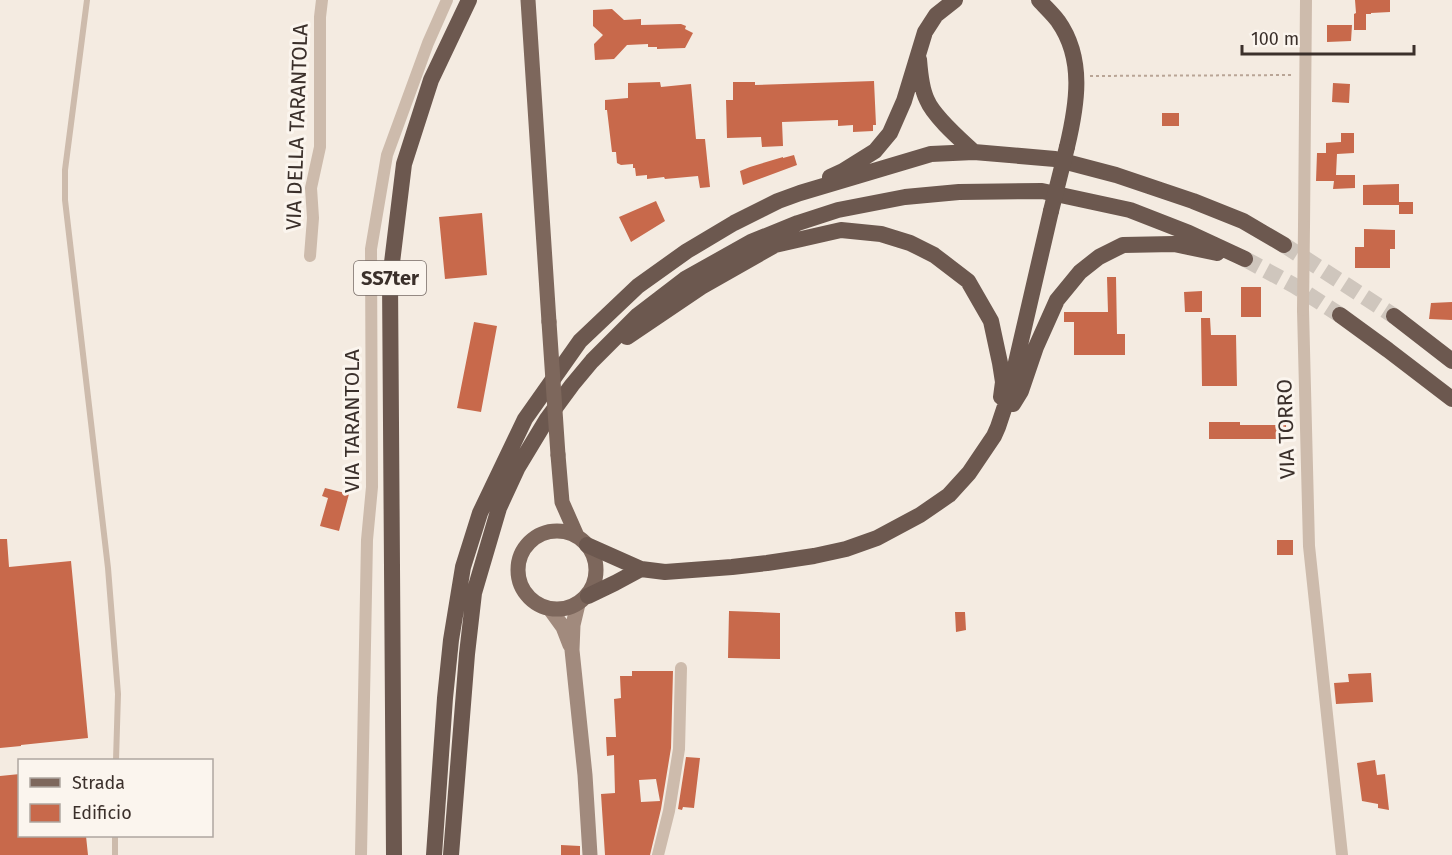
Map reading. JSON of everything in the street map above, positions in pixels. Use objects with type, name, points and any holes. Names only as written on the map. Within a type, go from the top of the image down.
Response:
[{"type":"highway","name":"SS7ter","points":[[394,855],[390,279],[404,164],[431,80],[469,0]]},
{"type":"highway","points":[[800,193],[843,171],[875,151],[890,133],[904,102],[925,32],[936,15],[955,0]]},
{"type":"highway","points":[[582,540],[641,569],[665,572],[732,567],[814,556],[846,549],[877,538],[920,515],[950,495],[969,473],[994,436],[1008,397],[1075,112],[1077,73],[1072,48],[1058,21],[1039,0]]},
{"type":"highway","points":[[918,52],[927,101],[945,124],[974,152]]},
{"type":"highway","points":[[434,855],[450,652],[463,567],[480,513],[525,419],[580,341],[638,286],[687,251],[734,223],[778,201],[931,154],[974,152],[1055,159],[1116,175],[1193,201],[1242,221],[1284,245]]},
{"type":"highway","points":[[451,855],[474,593],[498,508],[518,467],[547,419],[592,361],[638,315],[686,279],[752,242],[838,210],[905,196],[959,192],[1042,191],[1130,210],[1189,233],[1245,260],[1174,244],[1123,245],[1099,257],[1080,272],[1057,300],[1036,347],[1021,391],[998,427]]},
{"type":"highway","points":[[592,361],[701,287],[775,245],[841,230],[881,234],[910,243],[934,255],[968,281],[992,321],[1003,382],[998,427]]},
{"type":"highway","points":[[1340,315],[1452,399]]},
{"type":"highway","points":[[1394,316],[1452,361]]},
{"type":"highway","points":[[583,600],[641,569]]},
{"type":"main road","points":[[528,0],[562,502],[582,540],[594,556],[597,570],[595,584],[583,600],[573,625],[572,650],[585,775],[590,855]]},
{"type":"main road","points":[[545,532],[562,502]]},
{"type":"main road","points":[[582,540],[562,531],[545,532],[534,538],[525,548],[519,560],[518,573],[521,585],[538,605],[550,609],[564,609],[583,600]]},
{"type":"main road","points":[[550,609],[563,627],[572,650]]},
{"type":"street","name":"VIA DELLA TARANTOLA","points":[[310,256],[313,218],[311,188],[320,147],[322,0]]},
{"type":"street","name":"VIA TARANTOLA","points":[[362,855],[367,540],[372,487],[372,249],[387,155],[428,43],[447,0]]},
{"type":"street","name":"VIA TORRO","points":[[1306,0],[1303,310],[1309,546],[1342,855]]},
{"type":"street","points":[[658,855],[669,811],[679,749],[681,668]]},
{"type":"lane","points":[[87,0],[65,170],[65,200],[108,568],[118,694],[117,759]]},
{"type":"lane","points":[[115,837],[115,855]]},
{"type":"path","points":[[1087,76],[1305,75]]},
{"type":"building","points":[[1355,0],[1390,0],[1390,12],[1366,14],[1366,30],[1354,30]]},
{"type":"building","points":[[612,9],[624,20],[641,19],[641,25],[681,24],[693,33],[685,48],[657,49],[657,47],[648,47],[648,44],[627,45],[614,59],[595,60],[594,44],[603,35],[593,26],[593,10]]},
{"type":"building","points":[[1327,25],[1352,25],[1351,41],[1327,42]]},
{"type":"building","points":[[874,81],[876,125],[873,125],[873,131],[853,132],[853,125],[838,126],[838,120],[782,122],[783,146],[762,147],[761,137],[727,138],[726,100],[733,100],[733,82],[755,82],[755,85]]},
{"type":"building","points":[[660,82],[661,87],[691,84],[696,139],[705,139],[710,187],[700,188],[698,176],[647,179],[647,175],[636,176],[633,164],[617,163],[616,152],[612,152],[605,100],[628,98],[628,83]]},
{"type":"building","points":[[1333,83],[1350,84],[1349,103],[1332,102]]},
{"type":"building","points":[[1162,113],[1179,113],[1179,126],[1162,126]]},
{"type":"building","points":[[1341,133],[1354,133],[1354,153],[1337,154],[1336,175],[1355,175],[1355,188],[1333,189],[1334,181],[1316,181],[1317,153],[1326,153],[1326,143],[1341,142]]},
{"type":"building","points":[[794,155],[797,165],[743,185],[740,171]]},
{"type":"building","points":[[1399,184],[1399,202],[1413,202],[1413,214],[1399,214],[1399,205],[1363,205],[1363,185]]},
{"type":"building","points":[[656,201],[665,221],[631,242],[619,217]]},
{"type":"building","points":[[482,213],[487,275],[445,279],[439,217]]},
{"type":"building","points":[[1364,229],[1395,230],[1395,249],[1390,249],[1390,268],[1355,268],[1355,247],[1364,247]]},
{"type":"building","points":[[1107,277],[1116,277],[1117,334],[1125,334],[1125,355],[1074,355],[1074,322],[1064,322],[1064,312],[1108,312]]},
{"type":"building","points":[[1241,287],[1261,287],[1261,317],[1241,317]]},
{"type":"building","points":[[1202,291],[1202,312],[1185,312],[1184,292]]},
{"type":"building","points":[[1452,302],[1452,320],[1429,319],[1431,303]]},
{"type":"building","points":[[1201,318],[1210,318],[1211,335],[1236,335],[1237,386],[1202,386]]},
{"type":"building","points":[[474,322],[497,326],[481,412],[457,408]]},
{"type":"building","points":[[1209,422],[1286,425],[1286,439],[1209,439]]},
{"type":"building","points":[[325,488],[349,494],[339,531],[320,526],[328,498],[322,496]]},
{"type":"building","points":[[0,539],[7,539],[9,567],[71,561],[88,738],[0,748]]},
{"type":"building","points":[[1277,540],[1293,540],[1293,555],[1277,555]]},
{"type":"building","points":[[729,611],[780,613],[780,659],[728,658]]},
{"type":"building","points":[[955,612],[965,612],[966,630],[956,632]]},
{"type":"building","points":[[632,671],[673,671],[671,748],[661,809],[650,855],[605,855],[601,794],[615,793],[614,755],[607,756],[606,737],[616,737],[614,699],[621,698],[620,676],[632,676]],"holes":[[[656,779],[660,801],[641,802],[639,780]]]},
{"type":"building","points":[[1371,673],[1373,702],[1336,704],[1334,683],[1349,682],[1348,674]]},
{"type":"building","points":[[686,757],[700,758],[694,808],[683,807],[682,810],[678,809]]},
{"type":"building","points":[[1375,760],[1377,775],[1385,774],[1389,810],[1378,808],[1378,804],[1362,801],[1357,763]]},
{"type":"building","points":[[18,774],[18,837],[86,837],[88,855],[0,855],[0,776]]},
{"type":"building","points":[[561,845],[580,846],[580,855],[561,855]]},
{"type":"tunnel","points":[[1284,245],[1394,316]]},
{"type":"tunnel","points":[[1245,259],[1295,286],[1340,315]]}]
